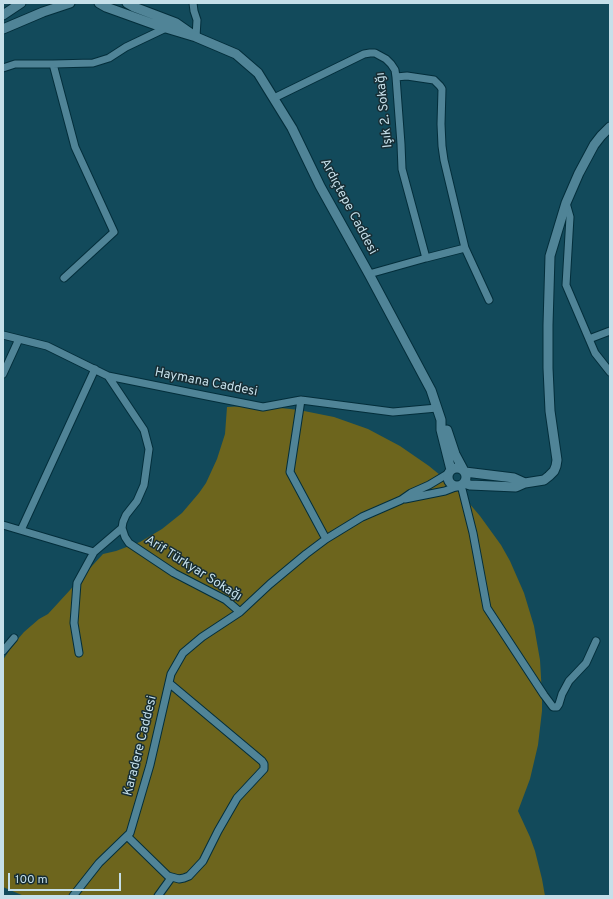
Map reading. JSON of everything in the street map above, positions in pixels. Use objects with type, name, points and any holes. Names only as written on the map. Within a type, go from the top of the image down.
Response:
[{"type":"street","points":[[3,15],[21,3]]},
{"type":"street","points":[[3,29],[43,12],[70,3]]},
{"type":"street","points":[[99,3],[156,25],[196,37]]},
{"type":"street","points":[[127,3],[176,23],[196,37]]},
{"type":"street","points":[[193,3],[197,20],[196,37]]},
{"type":"street","points":[[3,68],[15,64],[93,63],[115,55],[126,47],[166,28]]},
{"type":"street","name":"Ardıçtepe Caddesi","points":[[196,37],[236,54],[258,73],[274,98],[292,128],[320,186],[431,390],[455,454],[464,470]]},
{"type":"street","name":"Işık 2. Sokağı","points":[[274,98],[364,54],[375,53],[386,59],[391,64],[395,70],[396,77],[402,169],[426,258]]},
{"type":"street","points":[[53,64],[75,147],[114,232],[64,278]]},
{"type":"street","points":[[396,77],[407,76],[434,80],[442,89],[441,124],[444,160],[465,248],[489,300]]},
{"type":"street","points":[[450,472],[448,476],[450,482],[455,486],[470,485],[516,487],[525,483],[544,480],[554,471],[557,460],[550,411],[548,361],[550,256],[566,202],[579,173],[594,145],[610,127]]},
{"type":"street","points":[[566,202],[570,217],[566,284],[589,339],[596,353],[610,372]]},
{"type":"street","points":[[369,274],[465,248]]},
{"type":"street","points":[[589,339],[610,331]]},
{"type":"street","name":"Haymana Caddesi","points":[[3,335],[47,346],[108,376],[263,407],[301,400],[393,412],[437,408]]},
{"type":"street","points":[[3,374],[20,339]]},
{"type":"street","points":[[21,530],[95,369]]},
{"type":"street","points":[[79,653],[74,623],[77,583],[94,552],[122,528],[126,515],[137,501],[144,485],[149,448],[144,430],[108,376]]},
{"type":"street","points":[[301,400],[290,472],[326,539]]},
{"type":"street","name":"Ardıçtepe Caddesi","points":[[441,420],[441,430],[450,472]]},
{"type":"street","points":[[401,500],[457,468],[514,478],[525,483]]},
{"type":"street","points":[[401,500],[445,491],[461,485],[467,478],[464,470]]},
{"type":"street","points":[[461,485],[473,533],[487,608],[553,707],[556,707],[559,704],[562,694],[569,681],[586,663],[596,641]]},
{"type":"street","name":"Karadere Caddesi","points":[[73,896],[99,863],[130,833],[150,765],[171,674],[183,652],[202,637],[240,612],[300,558],[326,539],[362,517],[401,500]]},
{"type":"street","points":[[3,525],[94,552]]},
{"type":"street","name":"Arif Türkyar Sokağı","points":[[122,528],[129,543],[174,573],[226,600],[240,612]]},
{"type":"street","points":[[3,651],[14,638]]},
{"type":"street","points":[[127,836],[171,878],[178,879],[189,876],[203,861],[218,830],[237,798],[264,770],[265,766],[262,761],[169,683]]},
{"type":"street","points":[[158,896],[171,878]]},
{"type":"shaded area","points":[[263,406],[299,410],[334,417],[368,429],[400,446],[429,466],[457,489],[480,516],[501,545],[510,561],[524,593],[534,626],[540,660],[542,711],[538,745],[530,779],[518,811],[535,851],[545,896],[24,896],[3,887],[3,660],[24,632],[39,619],[48,614],[103,554],[140,542],[162,529],[182,513],[206,483],[217,459],[225,434],[227,407]]}]
